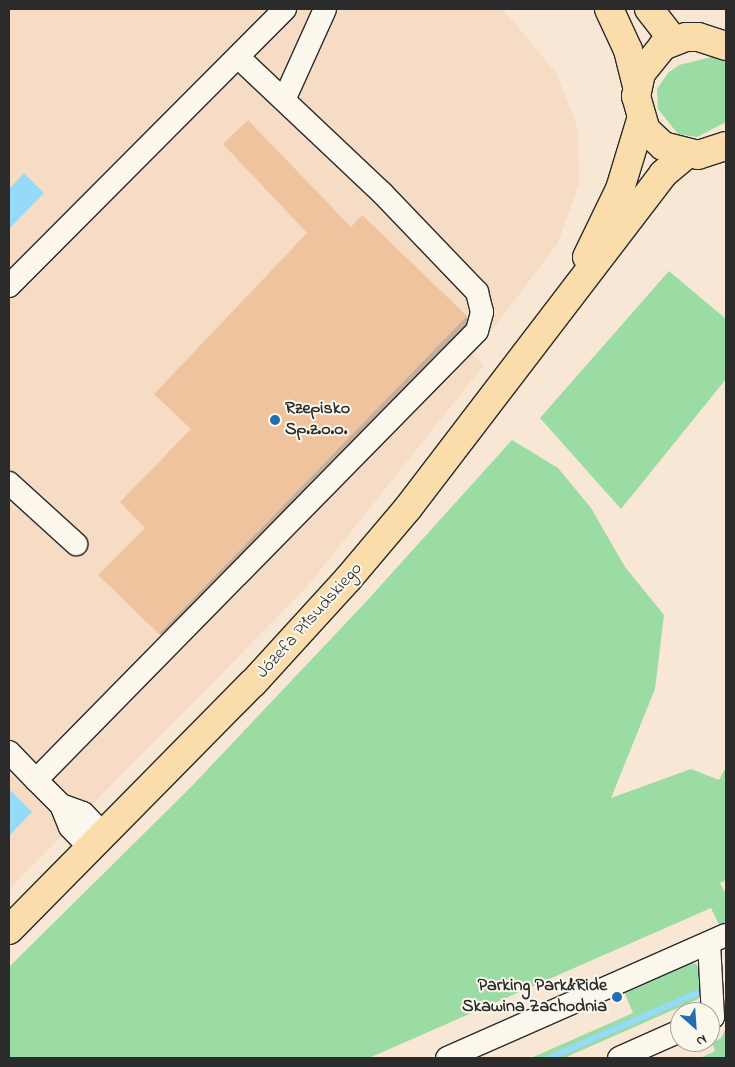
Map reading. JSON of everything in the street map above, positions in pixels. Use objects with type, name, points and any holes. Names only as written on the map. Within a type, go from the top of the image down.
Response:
[{"type":"main road","points":[[609,9],[628,50],[637,84],[641,120],[659,143],[712,155]]},
{"type":"main road","points":[[649,9],[674,41]]},
{"type":"main road","points":[[637,84],[646,63],[674,41],[721,35]]},
{"type":"main road","name":"Józefa Piłsudskiego","points":[[577,282],[590,246],[620,189],[641,120]]},
{"type":"main road","name":"Józefa Piłsudskiego","points":[[9,930],[253,683],[374,550],[541,336],[577,282],[606,252],[663,174],[712,155]]},
{"type":"lane","points":[[9,286],[285,9]]},
{"type":"lane","points":[[284,100],[325,9]]},
{"type":"lane","points":[[36,780],[477,331],[482,312],[477,292],[382,194],[238,57]]},
{"type":"lane","points":[[9,483],[76,544]]},
{"type":"lane","points":[[9,752],[60,805],[83,813],[96,841]]},
{"type":"lane","points":[[447,1058],[718,939],[714,1002]]},
{"type":"lane","points":[[620,1058],[670,1036]]},
{"type":"shaded area","points":[[9,9],[503,9],[556,73],[578,129],[579,183],[558,243],[473,355],[484,365],[306,588],[9,889]]},
{"type":"green space","points":[[719,55],[726,57],[726,122],[697,137],[678,134],[658,109],[657,89],[668,73],[679,65]]},
{"type":"green space","points":[[669,271],[726,319],[726,379],[621,509],[540,418]]},
{"type":"green space","points":[[512,440],[558,468],[591,508],[625,567],[664,615],[655,689],[611,798],[691,769],[719,780],[726,767],[726,880],[720,883],[726,894],[726,926],[721,929],[711,908],[369,1058],[9,1058],[9,967],[191,787],[364,604]]},
{"type":"green space","points":[[687,961],[696,964],[702,972],[703,992],[698,999],[691,1002],[670,1002],[670,1011],[564,1058],[531,1058],[633,1013],[623,989]]},
{"type":"green space","points":[[726,1028],[726,1058],[700,1058],[713,1052],[720,1052],[721,1038]]},
{"type":"water","points":[[24,173],[44,193],[9,229],[9,189]]},
{"type":"water","points":[[9,789],[32,812],[9,836]]},
{"type":"building","name":"Rzepisko Sp.z.o.o.","points":[[248,120],[351,227],[362,215],[467,316],[159,634],[98,575],[145,528],[120,502],[191,429],[154,394],[307,233],[223,144]]},
{"type":"waterway","points":[[549,1058],[697,993]]},
{"type":"place","name":"Rzepisko Sp.z.o.o.","points":[[275,420]]},
{"type":"place","name":"Parking Park&Ride Skawina Zachodnia","points":[[617,997]]}]
